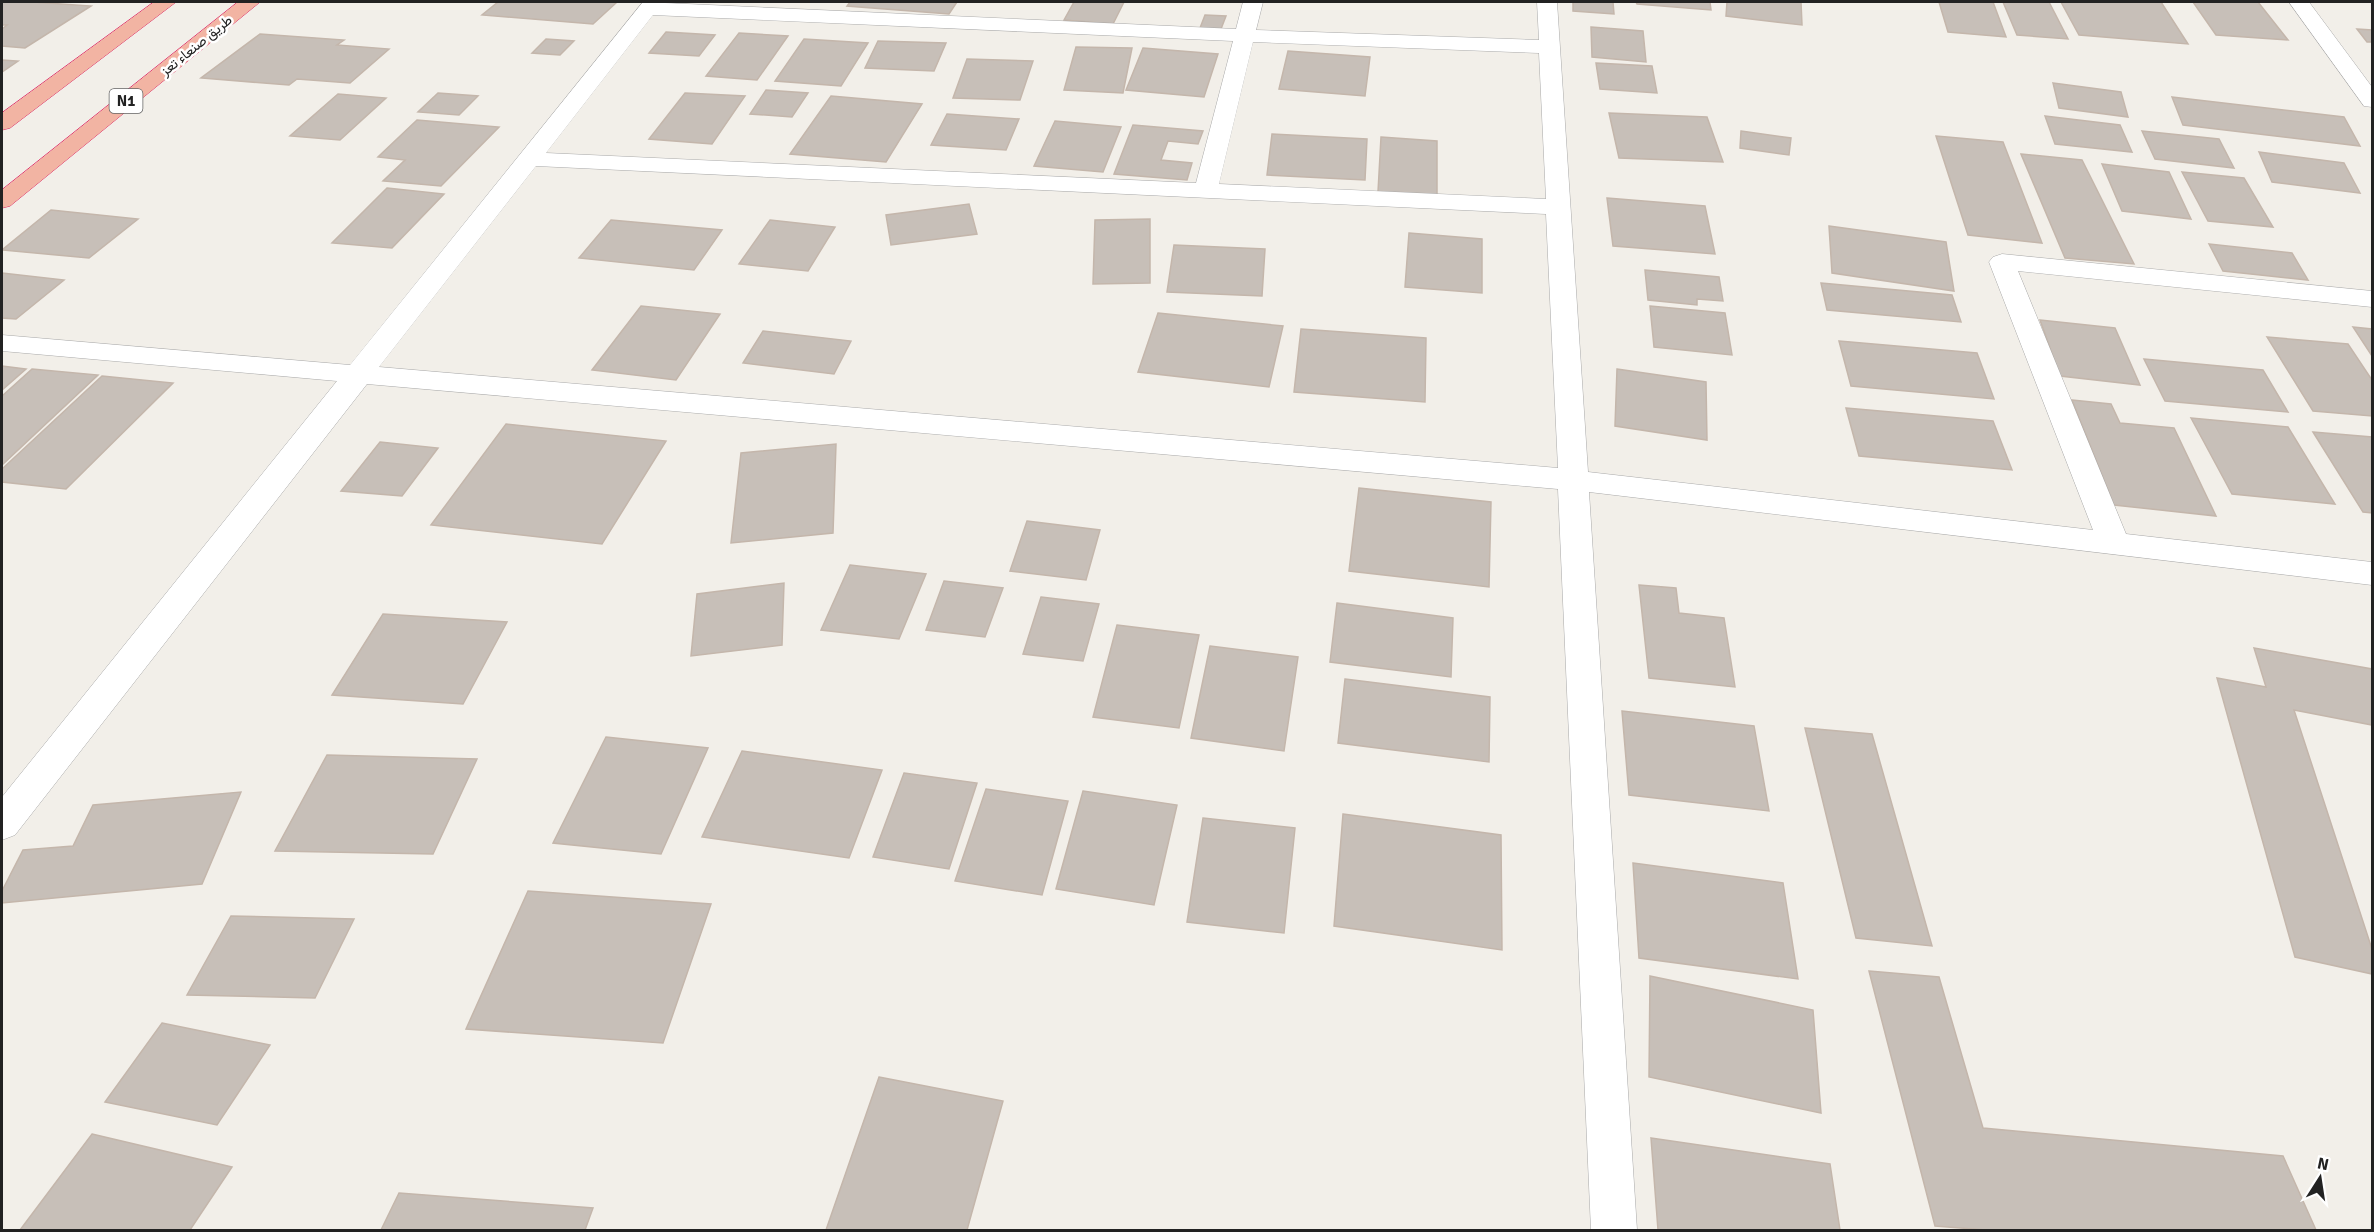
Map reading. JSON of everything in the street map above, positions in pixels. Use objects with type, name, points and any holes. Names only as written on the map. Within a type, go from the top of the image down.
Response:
[{"type":"highway","points":[[2,123],[166,2]]},
{"type":"highway","name":"طريق صنعاء تعز","points":[[2,201],[250,2]]},
{"type":"street","points":[[1206,190],[1247,36],[1253,2]]},
{"type":"street","points":[[1547,2],[1614,1230]]},
{"type":"street","points":[[2299,2],[2373,101]]},
{"type":"street","points":[[2,824],[650,5],[1247,36],[1550,47]]},
{"type":"street","points":[[530,159],[1558,207]]},
{"type":"street","points":[[2114,544],[2002,262],[2373,299]]},
{"type":"street","points":[[2,343],[1573,480],[2373,574]]},
{"type":"building","points":[[2,2],[91,6],[25,48],[2,46],[2,29],[7,25],[2,25]]},
{"type":"building","points":[[498,2],[617,2],[593,24],[482,15]]},
{"type":"building","points":[[850,2],[957,2],[949,14],[847,6]]},
{"type":"building","points":[[1074,2],[1124,2],[1113,24],[1064,20]]},
{"type":"building","points":[[1573,2],[1613,2],[1614,14],[1573,11]]},
{"type":"building","points":[[1636,2],[1710,2],[1711,10],[1637,4]]},
{"type":"building","points":[[1727,2],[1801,2],[1802,25],[1726,16]]},
{"type":"building","points":[[1939,2],[1993,2],[2006,37],[1948,32]]},
{"type":"building","points":[[2003,2],[2049,2],[2068,39],[2017,35]]},
{"type":"building","points":[[2061,2],[2161,2],[2188,44],[2079,35]]},
{"type":"building","points":[[2193,2],[2258,2],[2288,40],[2216,35]]},
{"type":"building","points":[[1205,15],[1226,16],[1221,29],[1200,28]]},
{"type":"building","points":[[1591,27],[1643,31],[1646,62],[1592,57]]},
{"type":"building","points":[[2357,29],[2372,30],[2372,42],[2367,42]]},
{"type":"building","points":[[666,32],[715,35],[699,56],[649,53]]},
{"type":"building","points":[[739,33],[788,36],[757,80],[706,76]]},
{"type":"building","points":[[260,34],[344,40],[337,45],[389,49],[350,83],[297,79],[289,85],[201,78]]},
{"type":"building","points":[[546,39],[574,41],[560,55],[532,53]]},
{"type":"building","points":[[804,39],[868,43],[841,86],[775,81]]},
{"type":"building","points":[[878,41],[946,43],[934,71],[865,68]]},
{"type":"building","points":[[1076,47],[1132,48],[1123,93],[1064,90]]},
{"type":"building","points":[[1143,48],[1218,54],[1204,97],[1126,90]]},
{"type":"building","points":[[1288,51],[1370,57],[1365,96],[1279,89]]},
{"type":"building","points":[[967,59],[1033,61],[1020,100],[953,98]]},
{"type":"building","points":[[2,60],[18,61],[2,72]]},
{"type":"building","points":[[1596,63],[1652,66],[1657,93],[1600,89]]},
{"type":"building","points":[[2053,83],[2121,92],[2128,117],[2059,108]]},
{"type":"building","points":[[766,90],[808,93],[792,117],[750,114]]},
{"type":"building","points":[[438,93],[478,96],[459,115],[418,112]]},
{"type":"building","points":[[685,93],[745,96],[712,144],[649,139]]},
{"type":"building","points":[[338,94],[386,98],[340,140],[290,136]]},
{"type":"building","points":[[831,96],[922,104],[886,162],[790,154]]},
{"type":"building","points":[[2172,97],[2344,117],[2360,146],[2183,125]]},
{"type":"building","points":[[1609,113],[1707,117],[1723,162],[1619,158]]},
{"type":"building","points":[[947,114],[1019,119],[1006,150],[931,145]]},
{"type":"building","points":[[2045,116],[2120,125],[2132,152],[2055,144]]},
{"type":"building","points":[[417,120],[499,127],[441,186],[383,181],[405,160],[378,157]]},
{"type":"building","points":[[1055,121],[1121,127],[1103,172],[1034,166]]},
{"type":"building","points":[[1133,125],[1203,131],[1198,144],[1168,141],[1161,160],[1192,163],[1187,180],[1114,174]]},
{"type":"building","points":[[1741,131],[1791,138],[1789,155],[1740,148]]},
{"type":"building","points":[[2142,131],[2219,139],[2234,168],[2155,159]]},
{"type":"building","points":[[1272,134],[1367,139],[1365,180],[1267,175]]},
{"type":"building","points":[[1936,136],[2003,142],[2042,243],[1968,235]]},
{"type":"building","points":[[1381,137],[1437,141],[1437,196],[1378,192]]},
{"type":"building","points":[[2259,152],[2344,163],[2360,193],[2272,182]]},
{"type":"building","points":[[2021,154],[2082,160],[2134,264],[2065,258]]},
{"type":"building","points":[[2102,164],[2169,172],[2191,219],[2122,211]]},
{"type":"building","points":[[2182,172],[2244,178],[2273,227],[2208,221]]},
{"type":"building","points":[[387,188],[444,194],[392,248],[332,243]]},
{"type":"building","points":[[1607,198],[1705,206],[1715,254],[1613,246]]},
{"type":"building","points":[[969,204],[977,234],[891,245],[886,215]]},
{"type":"building","points":[[51,210],[138,219],[89,258],[2,250]]},
{"type":"building","points":[[1150,219],[1150,283],[1093,284],[1095,220]]},
{"type":"building","points":[[611,220],[722,230],[694,270],[579,258]]},
{"type":"building","points":[[770,220],[835,227],[808,271],[739,264]]},
{"type":"building","points":[[1829,226],[1946,242],[1954,291],[1832,273]]},
{"type":"building","points":[[1409,233],[1482,239],[1482,293],[1405,287]]},
{"type":"building","points":[[2209,244],[2292,253],[2308,280],[2223,271]]},
{"type":"building","points":[[1174,245],[1265,249],[1262,296],[1167,292]]},
{"type":"building","points":[[1645,270],[1719,277],[1723,301],[1697,299],[1697,305],[1648,300]]},
{"type":"building","points":[[2,273],[64,280],[16,319],[2,318]]},
{"type":"building","points":[[1821,283],[1952,295],[1961,322],[1827,310]]},
{"type":"building","points":[[641,306],[720,314],[676,380],[592,370]]},
{"type":"building","points":[[1650,306],[1725,313],[1732,355],[1654,347]]},
{"type":"building","points":[[1158,313],[1283,326],[1269,387],[1138,372]]},
{"type":"building","points":[[2040,320],[2115,328],[2140,385],[2060,376]]},
{"type":"building","points":[[2353,327],[2372,329],[2372,356]]},
{"type":"building","points":[[1301,329],[1426,338],[1425,402],[1294,392]]},
{"type":"building","points":[[763,331],[851,341],[834,374],[743,363]]},
{"type":"building","points":[[2267,337],[2348,344],[2372,380],[2372,416],[2313,411]]},
{"type":"building","points":[[1839,341],[1977,353],[1994,399],[1851,386]]},
{"type":"building","points":[[2144,359],[2263,370],[2288,412],[2165,401]]},
{"type":"building","points":[[2,366],[26,369],[2,390]]},
{"type":"building","points":[[32,369],[98,375],[2,465],[2,396]]},
{"type":"building","points":[[1617,369],[1706,382],[1707,440],[1615,426]]},
{"type":"building","points":[[102,376],[173,383],[66,489],[2,482],[2,469]]},
{"type":"building","points":[[2072,400],[2111,404],[2120,423],[2174,428],[2216,516],[2114,505]]},
{"type":"building","points":[[1846,408],[1993,421],[2012,470],[1859,456]]},
{"type":"building","points":[[2191,418],[2288,427],[2335,504],[2232,494]]},
{"type":"building","points":[[506,424],[666,441],[602,544],[431,525]]},
{"type":"building","points":[[2313,432],[2372,437],[2372,513],[2363,512]]},
{"type":"building","points":[[380,442],[438,448],[402,496],[341,491]]},
{"type":"building","points":[[836,444],[833,533],[731,543],[741,453]]},
{"type":"building","points":[[1359,488],[1491,502],[1489,587],[1349,571]]},
{"type":"building","points":[[1027,521],[1100,530],[1086,580],[1010,571]]},
{"type":"building","points":[[850,565],[926,574],[899,639],[821,630]]},
{"type":"building","points":[[944,581],[1003,588],[985,637],[926,630]]},
{"type":"building","points":[[784,583],[782,645],[691,656],[697,594]]},
{"type":"building","points":[[1639,585],[1676,588],[1679,613],[1724,618],[1735,687],[1649,678]]},
{"type":"building","points":[[1041,597],[1099,604],[1083,661],[1023,654]]},
{"type":"building","points":[[1337,603],[1453,618],[1451,677],[1330,662]]},
{"type":"building","points":[[383,614],[507,622],[463,704],[332,695]]},
{"type":"building","points":[[1117,625],[1199,635],[1179,728],[1093,717]]},
{"type":"building","points":[[1210,646],[1298,657],[1284,751],[1191,738]]},
{"type":"building","points":[[2254,648],[2372,669],[2372,725],[2294,710],[2372,949],[2372,974],[2295,957],[2217,678],[2266,687]]},
{"type":"building","points":[[1345,679],[1490,697],[1489,762],[1338,743]]},
{"type":"building","points":[[1622,711],[1754,726],[1769,811],[1629,795]]},
{"type":"building","points":[[1805,728],[1872,734],[1932,946],[1856,938]]},
{"type":"building","points":[[606,737],[708,748],[661,854],[553,843]]},
{"type":"building","points":[[742,751],[882,770],[849,858],[702,837]]},
{"type":"building","points":[[327,755],[477,759],[433,854],[275,851]]},
{"type":"building","points":[[904,773],[977,783],[949,869],[873,857]]},
{"type":"building","points":[[986,789],[1068,801],[1042,895],[955,881]]},
{"type":"building","points":[[1083,791],[1177,805],[1154,905],[1056,889]]},
{"type":"building","points":[[241,792],[202,884],[2,903],[2,891],[23,850],[73,846],[93,805]]},
{"type":"building","points":[[1343,814],[1501,835],[1502,950],[1334,926]]},
{"type":"building","points":[[1203,818],[1295,828],[1284,933],[1187,922]]},
{"type":"building","points":[[1633,863],[1783,883],[1798,979],[1639,958]]},
{"type":"building","points":[[528,891],[711,904],[663,1043],[466,1029]]},
{"type":"building","points":[[231,916],[354,919],[315,998],[187,995]]},
{"type":"building","points":[[1869,971],[1939,977],[1983,1128],[2283,1156],[2316,1230],[1986,1230],[1935,1226]]},
{"type":"building","points":[[1650,976],[1813,1010],[1821,1113],[1649,1077]]},
{"type":"building","points":[[162,1023],[270,1045],[217,1125],[105,1102]]},
{"type":"building","points":[[879,1077],[1003,1101],[967,1230],[826,1230]]},
{"type":"building","points":[[92,1134],[232,1167],[190,1230],[20,1230]]},
{"type":"building","points":[[1651,1138],[1830,1164],[1840,1230],[1658,1230]]},
{"type":"building","points":[[399,1193],[593,1208],[585,1230],[381,1230]]}]
